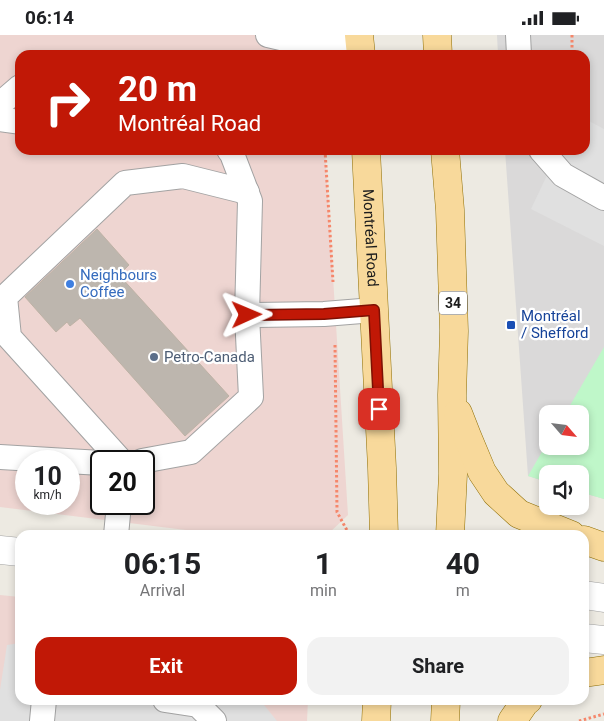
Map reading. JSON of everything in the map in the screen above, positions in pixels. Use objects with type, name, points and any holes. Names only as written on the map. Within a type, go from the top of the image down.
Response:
[{"type":"main road","points":[[436,35],[438,50]]},
{"type":"main road","name":"Montréal Road","points":[[366,155],[384,530]]},
{"type":"main road","name":"34","points":[[445,155],[450,210],[454,331],[452,395],[453,475],[450,530]]},
{"type":"main road","points":[[452,395],[482,472],[496,493],[519,514],[559,530]]},
{"type":"main road","points":[[589,542],[604,547]]},
{"type":"main road","points":[[589,672],[604,670]]},
{"type":"main road","points":[[376,721],[377,705]]},
{"type":"main road","points":[[445,721],[446,705]]},
{"type":"main road","points":[[512,721],[523,705]]},
{"type":"street","points":[[0,550],[15,552]]},
{"type":"street","points":[[589,596],[604,598]]},
{"type":"street","points":[[589,638],[604,640]]},
{"type":"lane","points":[[268,35],[307,44],[360,45]]},
{"type":"lane","points":[[518,35],[519,50]]},
{"type":"lane","points":[[0,104],[15,91]]},
{"type":"lane","points":[[0,119],[15,121]]},
{"type":"lane","points":[[155,459],[191,452],[250,397],[247,315],[250,201],[231,155]]},
{"type":"lane","points":[[545,155],[563,175],[604,198]]},
{"type":"lane","points":[[111,450],[9,337],[6,297],[125,183],[182,176],[247,192]]},
{"type":"lane","points":[[247,315],[324,314],[374,310]]},
{"type":"lane","points":[[0,457],[90,462]]},
{"type":"lane","points":[[116,530],[118,515]]},
{"type":"lane","points":[[42,721],[44,705]]},
{"type":"lane","points":[[198,705],[214,721]]},
{"type":"path","points":[[572,35],[572,50]]},
{"type":"path","points":[[337,512],[346,530]]},
{"type":"path","points":[[579,721],[604,714]]},
{"type":"shaded area","points":[[0,35],[318,35],[319,50],[15,50],[15,155],[325,155],[348,515],[332,530],[186,530],[65,515],[80,515],[80,450],[15,450],[15,509],[0,507]]},
{"type":"shaded area","points":[[497,35],[604,35],[604,499],[589,495],[589,465],[539,465],[539,479],[528,476],[505,155],[590,155],[590,50],[498,50]]},
{"type":"shaded area","points":[[590,122],[604,129],[604,246],[531,209],[557,155],[590,155]]},
{"type":"shaded area","points":[[0,595],[15,596],[15,705],[308,705],[307,721],[0,721]]},
{"type":"shaded area","points":[[15,644],[15,705],[264,705],[277,721],[0,721],[0,690],[7,645]]},
{"type":"green space","points":[[604,347],[604,499],[589,495],[589,465],[539,465],[539,479],[528,476],[540,455],[589,455],[589,405],[570,405]]},
{"type":"building","name":"Petro-Canada","points":[[97,229],[129,265],[119,275],[229,396],[185,436],[80,318],[70,326],[67,322],[56,332],[25,297]]},
{"type":"place","name":"Neighbours Coffee","points":[[70,284]]},
{"type":"place","name":"Montréal / Shefford","points":[[511,325]]},
{"type":"place","name":"Petro-Canada","points":[[154,357]]},
{"type":"route","points":[[247,315],[324,314],[374,310],[379,409]]}]
